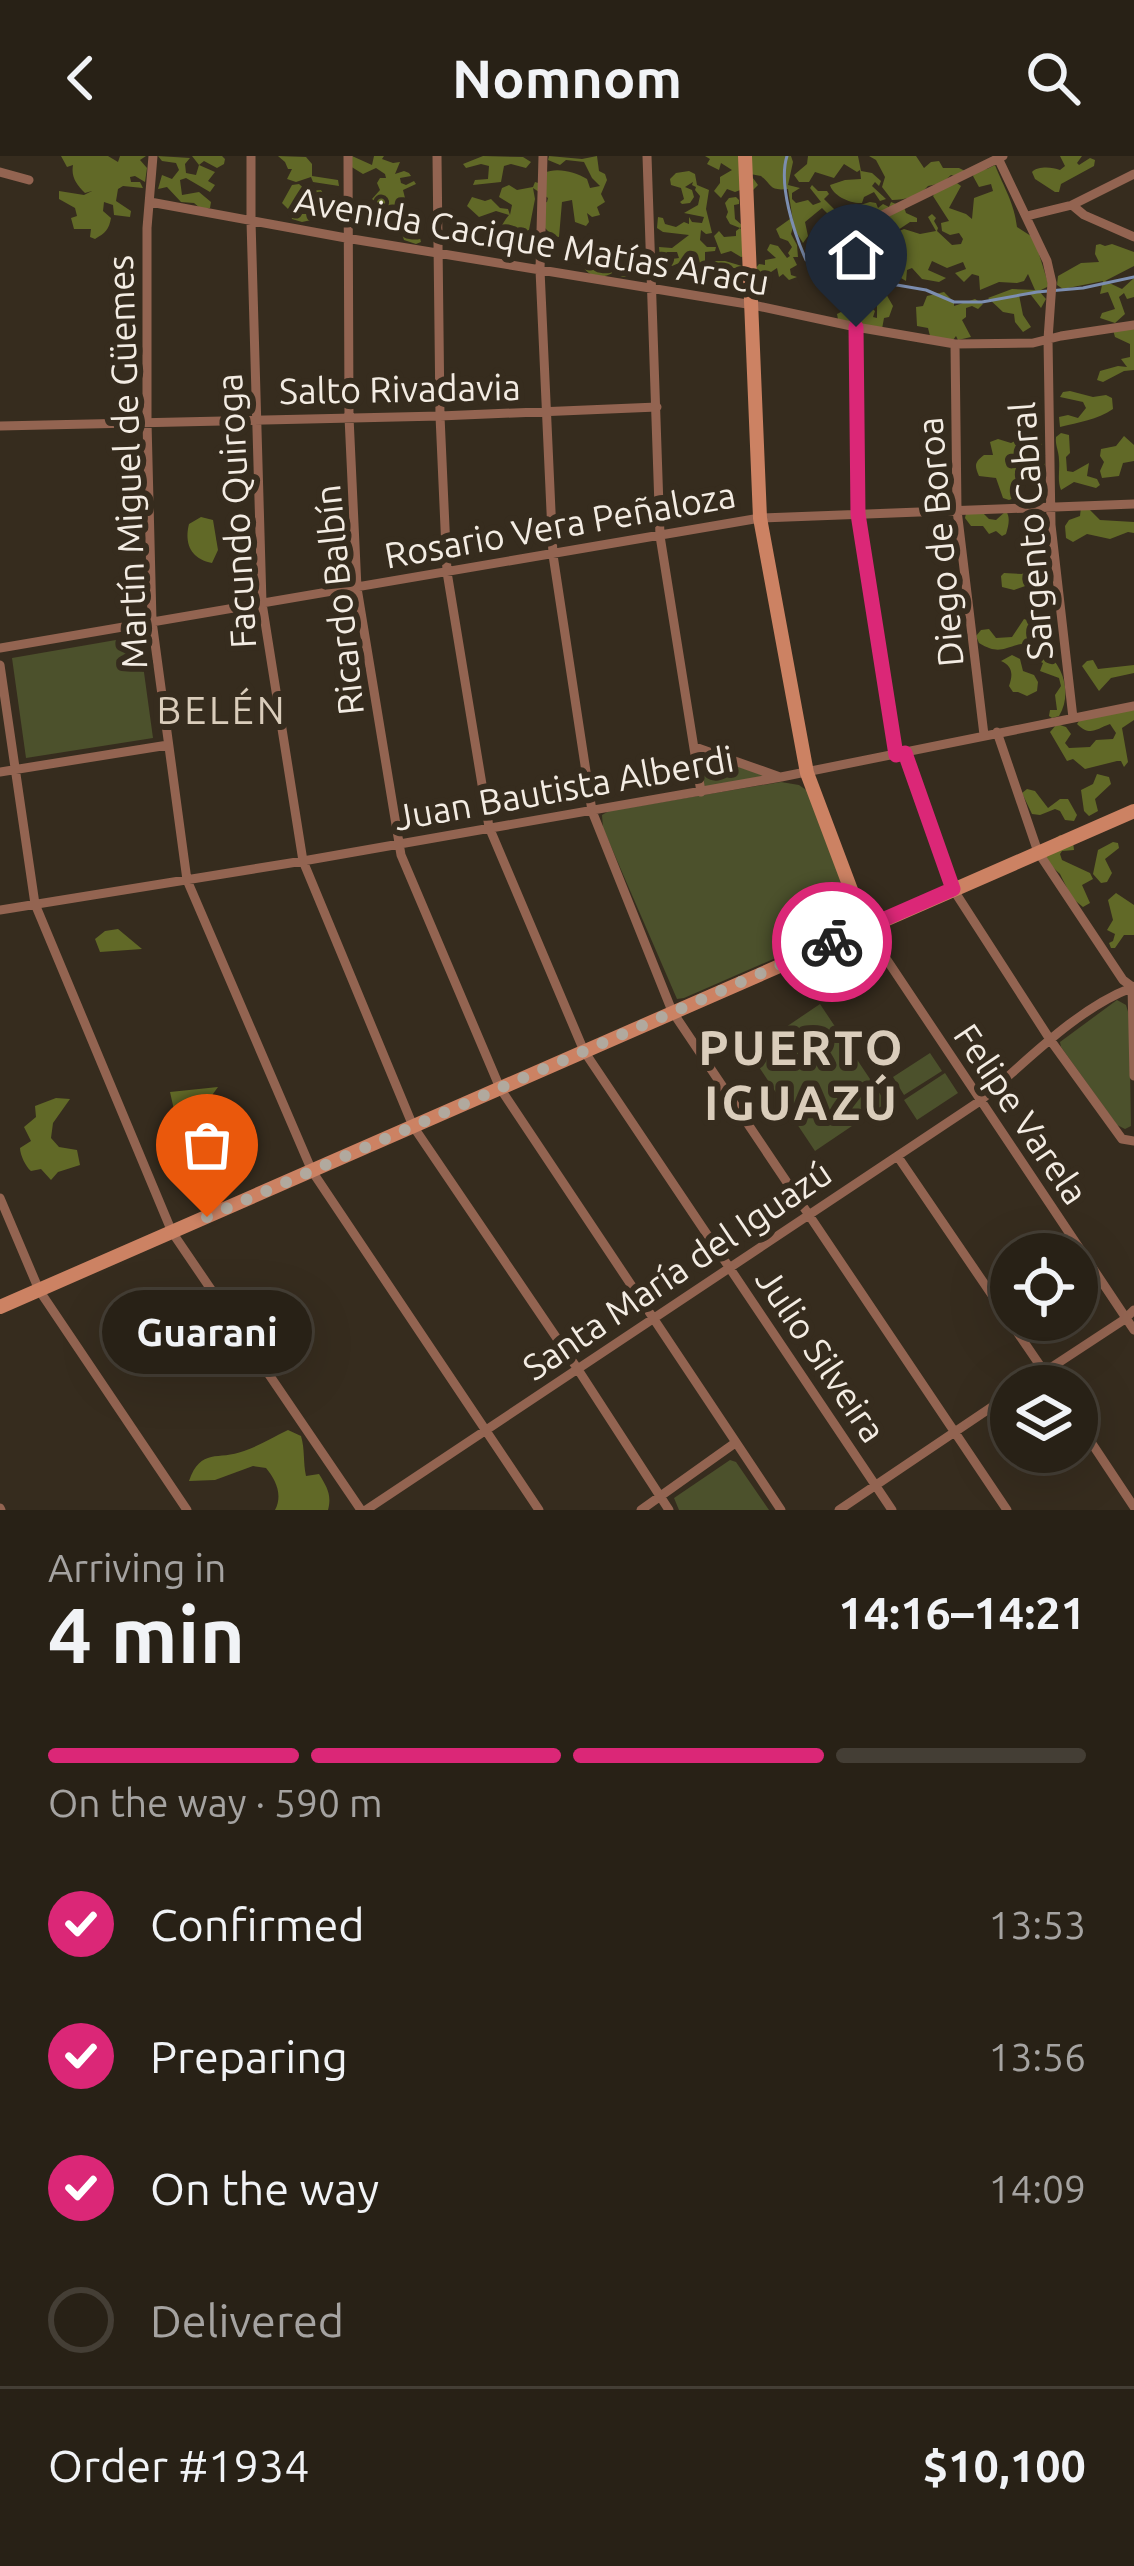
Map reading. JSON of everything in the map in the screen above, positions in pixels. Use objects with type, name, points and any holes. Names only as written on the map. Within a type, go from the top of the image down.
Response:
[{"type":"main road","points":[[745,156],[760,518],[807,773],[865,928]]},
{"type":"main road","points":[[0,1307],[1134,811]]},
{"type":"street","name":"Martín Miguel de Güemes","points":[[153,156],[147,228],[152,621],[187,880],[312,1171],[539,1510]]},
{"type":"street","name":"Facundo Quiroga","points":[[251,156],[262,603],[303,861],[413,1126],[669,1510]]},
{"type":"street","name":"Ricardo Balbín","points":[[348,156],[349,417],[357,588],[399,844],[500,1088],[781,1510]]},
{"type":"street","name":"Julio Silveira","points":[[437,156],[440,416],[448,572],[489,827],[584,1051],[892,1510]]},
{"type":"street","points":[[543,156],[540,270],[553,555],[592,811],[671,1011],[1007,1510]]},
{"type":"street","points":[[647,156],[660,536],[701,792]]},
{"type":"street","points":[[833,239],[850,224],[868,222],[999,157],[1027,216],[1072,205],[1134,174]]},
{"type":"street","points":[[0,172],[29,180]]},
{"type":"street","name":"Avenida Cacique Matías Aracu","points":[[150,202],[955,344],[1033,344],[1134,326]]},
{"type":"street","points":[[1072,205],[1134,237]]},
{"type":"street","name":"Sargento Cabral","points":[[1027,216],[1052,283],[1048,340],[1051,525],[1073,718]]},
{"type":"street","points":[[856,327],[858,514],[900,754],[953,889],[1121,1139],[1134,1141]]},
{"type":"street","name":"Diego de Boroa","points":[[955,344],[957,510],[990,734],[1038,852],[1133,986]]},
{"type":"street","name":"Salto Rivadavia","points":[[0,426],[657,407]]},
{"type":"street","name":"Rosario Vera Peñaloza","points":[[0,648],[760,518],[1134,504]]},
{"type":"street","points":[[0,665],[35,904],[172,1232],[363,1510]]},
{"type":"street","name":"Juan Bautista Alberdi","points":[[0,910],[807,773],[1134,706]]},
{"type":"street","points":[[0,772],[168,745]]},
{"type":"street","points":[[694,747],[782,777]]},
{"type":"street","name":"Felipe Varela","points":[[865,928],[980,1102],[1130,1314],[1134,1330]]},
{"type":"street","points":[[1133,986],[1134,1076]]},
{"type":"street","name":"Santa María del Iguazú","points":[[363,1510],[980,1102],[1051,1040],[1112,995],[1133,986]]},
{"type":"street","points":[[898,1156],[1039,1365]]},
{"type":"street","points":[[0,1198],[39,1290],[187,1510]]},
{"type":"street","points":[[1054,1365],[1130,1314]]},
{"type":"street","points":[[839,1510],[990,1408]]},
{"type":"street","points":[[641,1510],[735,1443]]},
{"type":"street","points":[[1098,1453],[1134,1509]]},
{"type":"green space","points":[[61,156],[108,156],[118,162],[120,156],[146,156],[140,160],[147,168],[145,182],[130,177],[143,188],[118,189],[116,201],[131,211],[130,217],[114,215],[113,205],[104,202],[103,211],[111,218],[104,233],[95,239],[90,237],[91,229],[74,229],[75,208],[59,199],[59,191],[84,195],[92,191],[82,190],[73,165],[67,167]]},
{"type":"green space","points":[[158,156],[190,158],[186,173],[196,175],[199,165],[215,172],[208,181],[215,185],[210,192],[186,178],[180,180],[182,195],[199,192],[211,202],[210,208],[181,202],[167,187],[158,189],[162,175],[172,179],[179,170],[176,163]]},
{"type":"green space","points":[[192,156],[225,159],[217,168],[204,161],[199,165]]},
{"type":"green space","points":[[278,156],[306,157],[312,164],[312,176],[338,180],[339,186],[313,182],[311,177],[296,182],[287,179],[292,169]]},
{"type":"green space","points":[[352,156],[372,165],[374,156],[384,156],[382,159],[400,162],[395,174],[409,173],[411,176],[400,178],[401,183],[416,184],[403,190],[400,206],[421,242],[404,240],[397,233],[399,221],[389,211],[373,213],[374,204],[380,205],[372,199],[385,174],[376,168],[363,174],[350,166]]},
{"type":"green space","points":[[483,156],[523,157],[531,162],[526,168],[504,166],[501,182],[473,185],[475,180],[488,179],[489,166],[466,168],[463,164]]},
{"type":"green space","points":[[549,156],[597,156],[599,171],[607,180],[601,194],[605,202],[597,207],[600,215],[587,213],[586,226],[575,222],[572,200],[562,202],[559,237],[553,236],[541,224],[539,204],[548,198],[533,188],[529,230],[504,238],[503,249],[496,251],[490,244],[509,215],[496,211],[479,217],[467,206],[472,197],[491,199],[510,215],[512,205],[499,197],[502,188],[509,185],[517,190],[533,187],[535,182],[545,185],[544,173],[549,171],[572,172],[587,179],[590,188],[600,186],[584,162],[566,160],[560,165],[548,160]]},
{"type":"green space","points":[[705,156],[791,156],[788,185],[800,188],[792,193],[796,203],[821,202],[812,185],[827,191],[824,199],[838,213],[832,218],[822,208],[805,222],[808,236],[803,243],[793,227],[798,257],[793,257],[797,265],[790,269],[797,277],[779,277],[777,268],[762,278],[755,269],[776,258],[767,250],[770,244],[790,256],[792,247],[776,229],[793,221],[788,189],[774,188],[761,176],[750,174],[758,185],[752,191],[727,189],[721,198],[714,191],[720,177],[732,170],[721,163],[719,170],[707,164],[710,159]]},
{"type":"green space","points":[[808,156],[858,156],[861,171],[881,181],[872,186],[886,199],[880,201],[874,192],[862,203],[839,196],[830,185],[861,179],[860,170],[844,164],[834,178],[815,172],[809,182],[799,182],[794,175],[807,164]]},
{"type":"green space","points":[[869,156],[916,156],[924,168],[939,161],[943,168],[967,172],[951,175],[912,197],[892,200],[882,187],[885,177]]},
{"type":"green space","points":[[1060,156],[1082,156],[1079,165],[1095,160],[1094,166],[1055,192],[1032,172],[1060,170],[1065,166]]},
{"type":"green space","points":[[995,165],[1017,227],[1034,238],[1049,286],[1039,291],[1046,299],[1041,308],[1031,295],[1019,295],[1031,327],[1023,332],[1014,314],[1003,312],[988,298],[1012,289],[1035,290],[1028,274],[1024,281],[999,282],[980,290],[979,276],[972,274],[964,282],[955,273],[966,269],[963,262],[947,268],[932,261],[928,270],[946,278],[939,282],[922,279],[912,268],[907,270],[906,281],[878,280],[893,306],[882,329],[838,319],[841,312],[858,316],[855,302],[860,298],[877,318],[877,304],[862,296],[859,283],[865,277],[877,280],[876,264],[894,265],[896,259],[894,251],[880,249],[884,242],[878,244],[880,233],[888,235],[878,224],[888,224],[886,217],[844,232],[843,237],[826,232],[826,223],[834,229],[849,221],[851,216],[844,210],[870,202],[878,208],[889,207],[891,202],[917,218],[892,234],[904,229],[920,234],[936,231],[928,217],[932,214],[937,231],[952,245],[961,244],[959,233],[942,231],[941,223],[949,221],[933,196],[953,180],[961,186],[949,208],[972,219],[974,198],[993,191],[991,184],[979,187],[975,170]]},
{"type":"green space","points":[[676,173],[695,174],[697,185],[709,190],[706,209],[712,233],[701,230],[700,240],[707,247],[716,247],[705,252],[705,261],[725,261],[742,269],[728,272],[718,266],[715,279],[708,270],[700,274],[702,264],[694,269],[669,264],[679,258],[677,252],[667,252],[660,259],[659,247],[672,248],[689,235],[663,232],[657,228],[658,217],[676,227],[689,224],[689,217],[702,223],[704,217],[684,213],[698,205],[700,196],[693,182],[685,187],[692,190],[690,203],[682,204],[681,188],[671,185]]},
{"type":"green space","points":[[292,185],[324,195],[316,219],[292,219],[282,203]]},
{"type":"green space","points":[[736,197],[735,219],[740,228],[726,217],[725,203]]},
{"type":"green space","points":[[740,228],[747,256],[731,251],[721,254],[714,236],[719,231],[724,237],[736,236]]},
{"type":"green space","points":[[1100,244],[1134,252],[1134,266],[1105,281],[1122,289],[1134,278],[1134,297],[1127,299],[1124,293],[1119,297],[1125,314],[1115,323],[1100,318],[1115,309],[1108,292],[1100,294],[1103,281],[1063,289],[1057,285],[1058,276],[1081,263],[1099,262],[1095,254]]},
{"type":"green space","points":[[580,253],[588,263],[599,256],[597,266],[603,272],[611,267],[602,258],[618,253],[622,272],[632,276],[591,274],[580,261]]},
{"type":"green space","points":[[944,292],[954,306],[975,299],[983,304],[978,309],[966,308],[962,320],[971,337],[930,336],[928,328],[917,326],[916,307],[923,306],[927,296]]},
{"type":"green space","points":[[1134,327],[1134,370],[1097,380],[1100,371],[1127,367],[1121,359],[1130,357],[1130,344],[1115,337],[1113,330]]},
{"type":"green space","points":[[1070,391],[1106,395],[1112,398],[1113,409],[1060,427],[1059,417],[1078,418],[1086,408],[1083,402],[1060,397]]},
{"type":"green space","points":[[1069,435],[1067,471],[1089,463],[1087,476],[1097,479],[1100,485],[1096,488],[1074,482],[1061,490],[1056,437]]},
{"type":"green space","points":[[1124,436],[1134,445],[1134,461],[1123,463],[1119,476],[1102,478],[1101,449],[1116,446]]},
{"type":"green space","points":[[1021,438],[1041,440],[1042,446],[1032,445],[1026,452],[1028,459],[1045,464],[1044,473],[1011,484],[1019,493],[1009,500],[1003,498],[996,478],[979,476],[976,464],[984,455],[993,455],[990,442],[1011,443]]},
{"type":"green space","points":[[1081,507],[1100,520],[1134,522],[1134,533],[1110,539],[1087,534],[1073,542],[1066,538],[1065,526],[1080,516]]},
{"type":"green space","points":[[1006,511],[1008,525],[1002,536],[996,531],[989,534],[983,526],[971,526],[965,518],[966,513],[982,512],[996,520]]},
{"type":"green space","points":[[201,517],[213,520],[218,550],[212,563],[194,554],[189,544],[189,524]]},
{"type":"green space","points":[[1032,568],[1045,575],[1043,586],[1050,594],[1036,604],[1032,604],[1035,587],[1031,584],[1014,590],[1002,587],[1004,573],[1022,574]]},
{"type":"green space","points":[[1024,619],[1030,621],[1029,636],[1040,636],[1040,648],[1055,661],[1063,679],[1065,698],[1059,716],[1049,716],[1050,710],[1057,710],[1059,678],[1040,671],[1043,663],[1027,656],[1029,646],[991,649],[976,636],[989,629],[996,638],[1012,637]]},
{"type":"green space","points":[[139,636],[153,738],[26,758],[12,658]]},
{"type":"green space","points":[[1012,655],[1020,659],[1023,671],[1034,675],[1037,691],[1027,696],[1013,692],[1010,668],[1001,661]]},
{"type":"green space","points":[[1093,660],[1098,669],[1134,665],[1134,673],[1111,678],[1099,691],[1082,666]]},
{"type":"green space","points":[[1134,703],[1134,720],[1122,728],[1128,762],[1124,767],[1117,761],[1085,769],[1073,759],[1067,761],[1050,732],[1057,724],[1066,727],[1071,734],[1065,743],[1069,748],[1090,747],[1096,740],[1113,739],[1116,733],[1110,724],[1089,731],[1079,721]]},
{"type":"green space","points":[[699,752],[765,776],[703,787]]},
{"type":"green space","points":[[1097,774],[1109,777],[1111,784],[1095,799],[1098,811],[1089,816],[1081,790],[1093,784]]},
{"type":"green space","points":[[781,782],[809,792],[855,920],[677,999],[603,828],[602,815]]},
{"type":"green space","points":[[1035,791],[1048,808],[1068,799],[1077,815],[1074,821],[1065,820],[1055,809],[1032,814],[1022,793]]},
{"type":"green space","points":[[1060,835],[1073,842],[1074,850],[1062,851],[1062,860],[1093,879],[1082,885],[1090,903],[1083,907],[1046,861],[1046,845]]},
{"type":"green space","points":[[1113,842],[1119,848],[1105,859],[1112,873],[1101,883],[1093,874],[1098,850]]},
{"type":"green space","points":[[1116,893],[1134,905],[1134,935],[1124,935],[1111,948],[1115,934],[1107,930],[1113,920],[1108,900]]},
{"type":"green space","points":[[118,929],[142,949],[100,952],[95,939]]},
{"type":"green space","points":[[1117,1000],[1126,1005],[1129,1015],[1131,1126],[1125,1129],[1117,1125],[1060,1042]]},
{"type":"green space","points":[[820,1004],[886,1103],[815,1151],[749,1052]]},
{"type":"green space","points":[[930,1053],[942,1071],[904,1095],[893,1077]]},
{"type":"green space","points":[[945,1073],[958,1093],[917,1120],[904,1100]]},
{"type":"green space","points":[[218,1087],[202,1109],[192,1151],[179,1132],[170,1092]]},
{"type":"green space","points":[[56,1098],[70,1099],[53,1123],[51,1138],[59,1147],[77,1150],[80,1165],[58,1172],[51,1180],[41,1169],[29,1169],[20,1148],[31,1141],[24,1127],[36,1117],[35,1106]]},
{"type":"green space","points":[[288,1430],[301,1436],[306,1476],[319,1474],[328,1491],[328,1510],[275,1510],[277,1488],[266,1468],[253,1466],[215,1480],[189,1481],[205,1459],[244,1451]]},
{"type":"green space","points":[[730,1460],[769,1510],[679,1510],[674,1498]]},
{"type":"waterway","points":[[787,156],[786,194],[806,260],[839,275],[926,290],[954,302],[1083,288],[1134,277]]},
{"type":"way so far","points":[[207,1217],[832,942]]},
{"type":"place","name":"Guarani","points":[[207,1217]]},
{"type":"district","name":"BELÉN","points":[[222,710]]},
{"type":"district","name":"PUERTO IGUAZÚ","points":[[802,1076]]},
{"type":"route","points":[[832,942],[953,889],[905,753],[896,755],[858,514],[856,327]]}]
